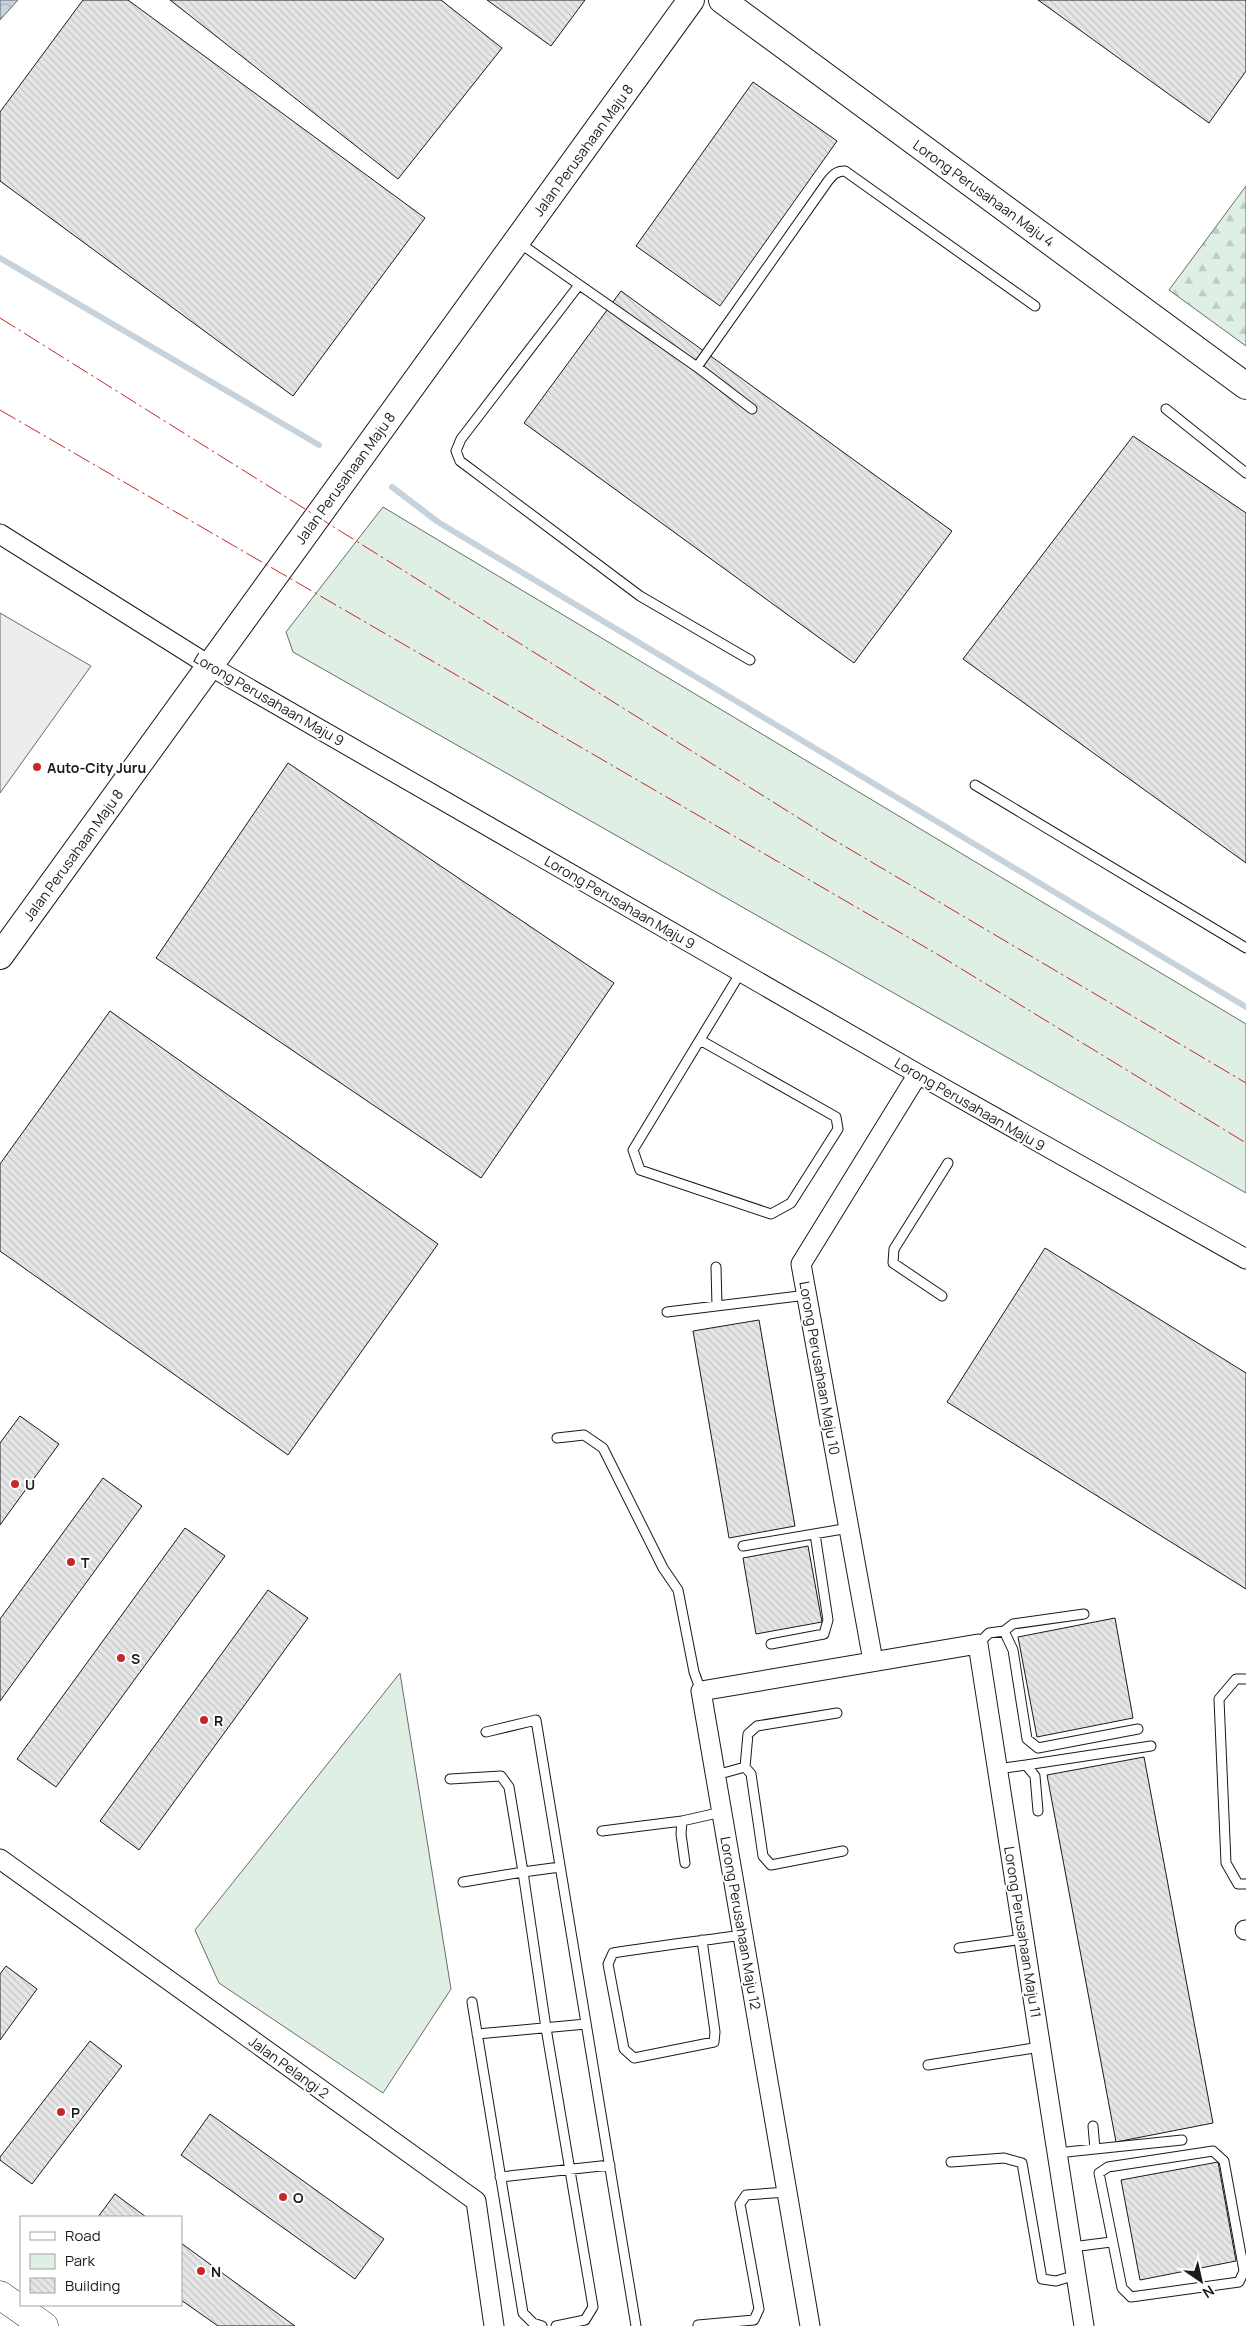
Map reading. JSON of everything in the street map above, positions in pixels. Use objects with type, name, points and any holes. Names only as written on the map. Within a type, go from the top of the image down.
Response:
[{"type":"main road","points":[[0,2295],[44,2326]]},
{"type":"street","name":"Jalan Perusahaan Maju 8","points":[[0,956],[691,0]]},
{"type":"street","name":"Lorong Perusahaan Maju 4","points":[[722,0],[1246,386]]},
{"type":"street","name":"Lorong Perusahaan Maju 9","points":[[0,534],[210,666],[918,1074],[1246,1258]]},
{"type":"street","name":"Lorong Perusahaan Maju 10","points":[[873,1661],[801,1264],[918,1074]]},
{"type":"street","points":[[701,1691],[978,1644]]},
{"type":"street","name":"Lorong Perusahaan Maju 11","points":[[978,1644],[1084,2326]]},
{"type":"street","name":"Lorong Perusahaan Maju 12","points":[[701,1691],[810,2326]]},
{"type":"street","name":"Jalan Pelangi 2","points":[[0,1858],[476,2201],[494,2326]]},
{"type":"lane","points":[[696,367],[828,181],[835,173],[840,171],[845,171],[1035,306]]},
{"type":"lane","points":[[516,241],[696,367],[752,409]]},
{"type":"lane","points":[[579,285],[461,438],[456,451],[460,461],[640,596],[750,660]]},
{"type":"lane","points":[[1166,409],[1246,473]]},
{"type":"lane","points":[[975,785],[1246,948]]},
{"type":"lane","points":[[700,1040],[836,1117],[838,1129],[791,1203],[771,1214],[640,1170],[633,1150],[741,972]]},
{"type":"lane","points":[[942,1296],[893,1263],[894,1249],[948,1164]]},
{"type":"lane","points":[[716,1267],[717,1306]]},
{"type":"lane","points":[[667,1312],[807,1295]]},
{"type":"lane","points":[[557,1438],[584,1435],[603,1448],[663,1568],[678,1590],[694,1672],[701,1691]]},
{"type":"lane","points":[[743,1546],[849,1528]]},
{"type":"lane","points":[[771,1644],[824,1634],[828,1620],[815,1534]]},
{"type":"lane","points":[[978,1644],[989,1633],[1004,1631],[1013,1624],[1084,1614]]},
{"type":"lane","points":[[1004,1631],[1013,1650],[1027,1739],[1038,1748],[1138,1730]]},
{"type":"lane","points":[[1246,1679],[1236,1679],[1219,1699],[1226,1863],[1238,1884],[1246,1884]]},
{"type":"lane","points":[[838,1713],[757,1726],[748,1734],[745,1767],[751,1774],[763,1856],[771,1865],[843,1851]]},
{"type":"lane","points":[[486,1732],[536,1720],[636,2326]]},
{"type":"lane","points":[[997,1769],[1152,1746]]},
{"type":"lane","points":[[1026,1765],[1035,1776],[1038,1811]]},
{"type":"lane","points":[[716,1774],[745,1767]]},
{"type":"lane","points":[[450,1779],[501,1776],[509,1787],[546,2028],[593,2307],[585,2320],[556,2326]]},
{"type":"lane","points":[[602,1831],[682,1821],[722,1812]]},
{"type":"lane","points":[[682,1821],[681,1834],[685,1863]]},
{"type":"lane","points":[[463,1882],[560,1867]]},
{"type":"lane","points":[[702,1940],[715,2032],[714,2042],[634,2058],[624,2049],[608,1964],[613,1953],[702,1940],[743,1935]]},
{"type":"lane","points":[[959,1948],[1024,1939]]},
{"type":"lane","points":[[472,2002],[523,2313],[533,2323],[542,2326]]},
{"type":"lane","points":[[477,2034],[586,2024]]},
{"type":"lane","points":[[928,2065],[1040,2047]]},
{"type":"lane","points":[[1093,2126],[1095,2149]]},
{"type":"lane","points":[[1057,2153],[1182,2140]]},
{"type":"lane","points":[[1213,2152],[1224,2160],[1244,2271],[1239,2282],[1131,2297],[1122,2288],[1111,2242],[1099,2173],[1108,2167],[1213,2152]]},
{"type":"lane","points":[[951,2162],[1004,2158],[1022,2163],[1042,2279],[1056,2281],[1076,2275]]},
{"type":"lane","points":[[500,2177],[610,2165]]},
{"type":"lane","points":[[698,2325],[754,2320],[759,2309],[740,2204],[746,2195],[787,2192]]},
{"type":"lane","points":[[1072,2248],[1111,2242]]},
{"type":"green space","points":[[1246,186],[1246,346],[1169,290]]},
{"type":"green space","points":[[383,507],[1246,1024],[1246,1193],[293,652],[286,632]]},
{"type":"green space","points":[[400,1673],[451,1989],[383,2093],[219,1983],[195,1930]]},
{"type":"shaded area","points":[[0,613],[91,666],[0,793]]},
{"type":"water","points":[[0,0],[18,0],[0,20]]},
{"type":"building","points":[[83,0],[128,0],[425,218],[293,396],[0,181],[0,112]]},
{"type":"building","points":[[170,0],[441,0],[502,48],[398,179]]},
{"type":"building","points":[[487,0],[585,0],[551,46]]},
{"type":"building","points":[[1038,0],[1246,0],[1246,71],[1209,123]]},
{"type":"building","points":[[753,82],[837,141],[720,306],[636,246]]},
{"type":"building","points":[[621,291],[952,531],[854,663],[524,423]]},
{"type":"building","points":[[1133,436],[1246,513],[1246,863],[963,659]]},
{"type":"building","points":[[288,763],[614,983],[481,1178],[156,958]]},
{"type":"building","points":[[110,1011],[438,1244],[288,1455],[0,1251],[0,1164]]},
{"type":"building","points":[[1045,1248],[1246,1373],[1246,1589],[947,1402]]},
{"type":"building","points":[[759,1320],[795,1526],[729,1538],[693,1331]]},
{"type":"building","name":"U","points":[[20,1416],[59,1444],[0,1525],[0,1443]]},
{"type":"building","name":"T","points":[[103,1478],[142,1506],[0,1701],[0,1619]]},
{"type":"building","name":"S","points":[[185,1528],[225,1556],[56,1787],[17,1759]]},
{"type":"building","points":[[808,1546],[822,1622],[756,1634],[743,1558]]},
{"type":"building","name":"R","points":[[268,1590],[308,1618],[139,1850],[100,1821]]},
{"type":"building","points":[[1115,1618],[1133,1718],[1037,1737],[1018,1637]]},
{"type":"building","points":[[1144,1757],[1213,2123],[1116,2142],[1047,1775]]},
{"type":"building","points":[[6,1966],[37,1989],[0,2040],[0,1974]]},
{"type":"building","name":"P","points":[[90,2041],[122,2066],[32,2184],[0,2160],[0,2157]]},
{"type":"building","name":"O","points":[[210,2114],[384,2239],[355,2279],[181,2155]]},
{"type":"building","points":[[1218,2162],[1236,2261],[1140,2280],[1121,2180]]},
{"type":"building","points":[[115,2194],[145,2216],[99,2216]]},
{"type":"building","name":"N","points":[[182,2244],[295,2326],[218,2326],[182,2301]]},
{"type":"waterway","points":[[0,258],[319,445]]},
{"type":"waterway","points":[[392,487],[438,522],[1246,1007]]},
{"type":"power","points":[[0,318],[829,837],[1246,1083]]},
{"type":"power","points":[[0,410],[937,954],[1246,1143]]},
{"type":"place","name":"Auto-City Juru","points":[[37,767]]},
{"type":"place","name":"U","points":[[15,1484]]},
{"type":"place","name":"T","points":[[71,1562]]},
{"type":"place","name":"S","points":[[121,1658]]},
{"type":"place","name":"R","points":[[204,1720]]},
{"type":"place","name":"P","points":[[61,2112]]},
{"type":"place","name":"O","points":[[283,2197]]},
{"type":"place","name":"N","points":[[201,2271]]}]
